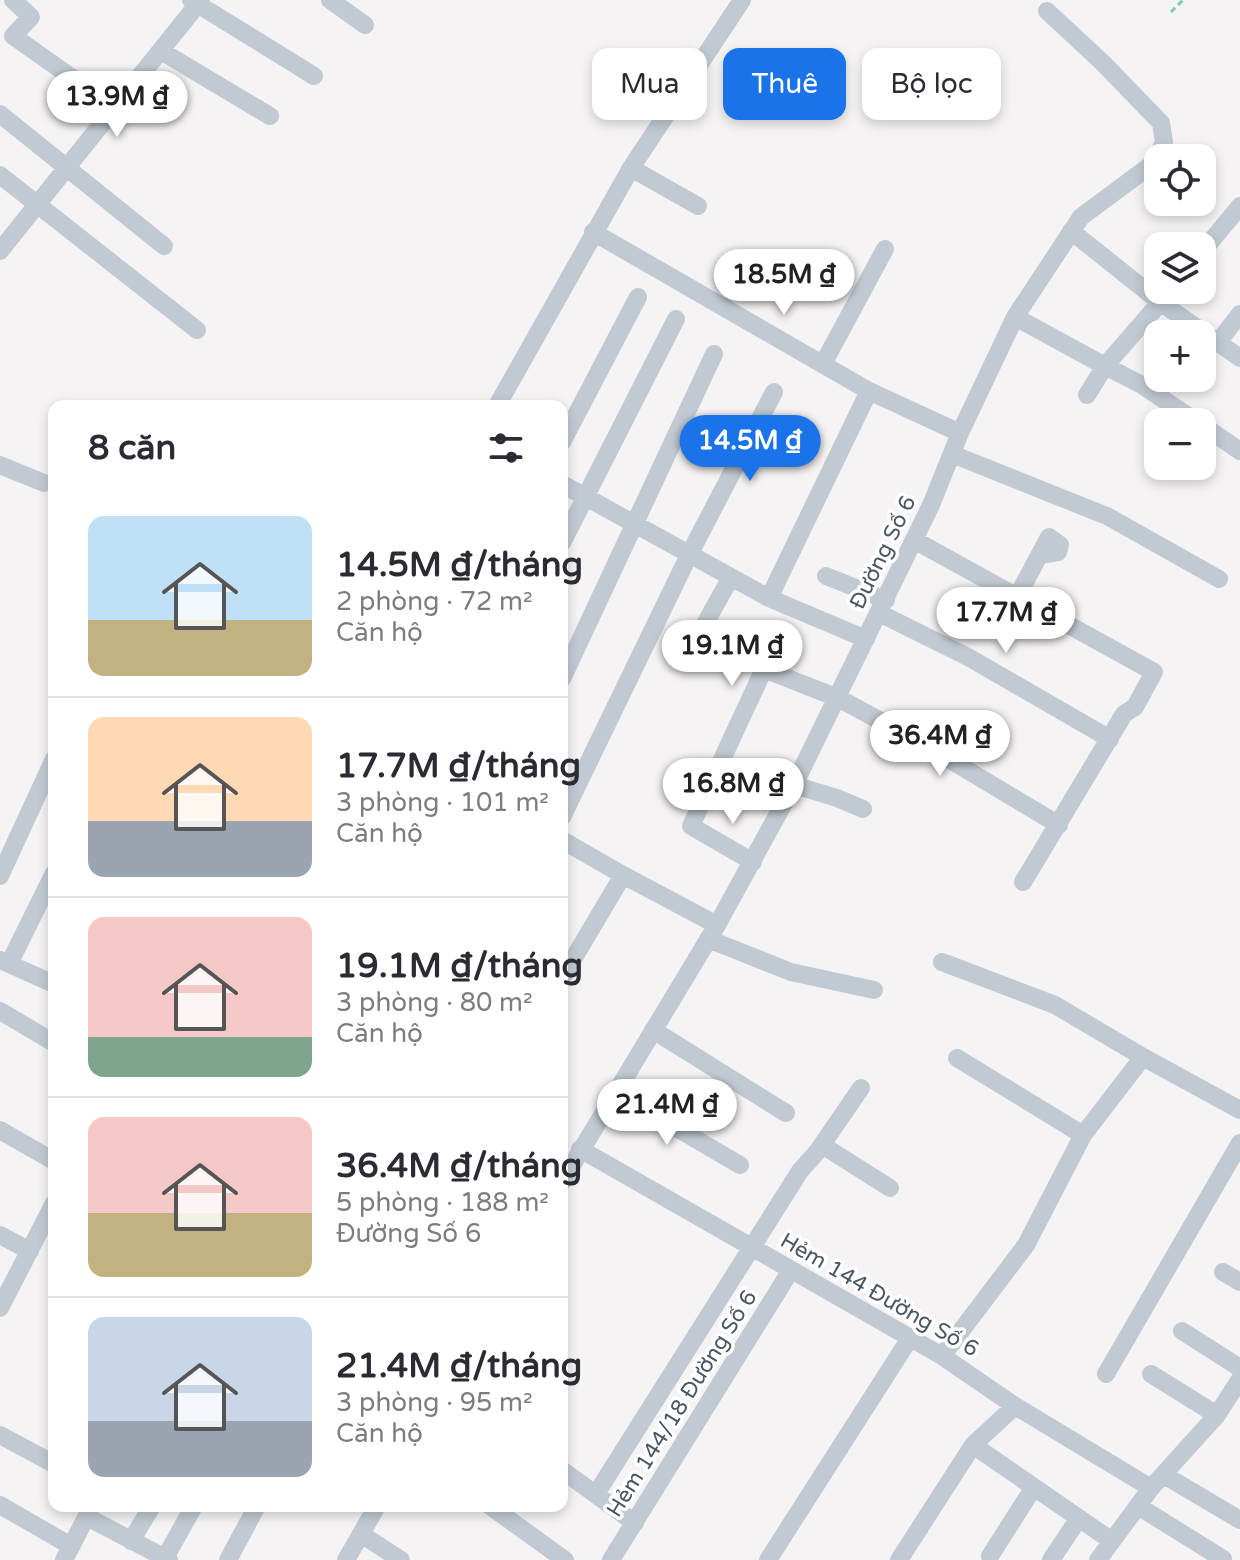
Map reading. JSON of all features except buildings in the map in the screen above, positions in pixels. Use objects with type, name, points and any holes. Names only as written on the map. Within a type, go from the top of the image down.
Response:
[{"type":"street","points":[[13,0],[31,17],[13,36],[115,108]]},
{"type":"street","points":[[330,0],[365,25]]},
{"type":"street","points":[[500,400],[631,168],[742,0]]},
{"type":"street","points":[[0,251],[161,51],[197,1],[314,76]]},
{"type":"street","name":"Đường Số 6","points":[[568,1171],[713,932],[794,785],[914,540],[1015,317],[1081,217],[1155,162],[1164,142],[1161,123],[1047,11]]},
{"type":"street","points":[[161,51],[270,116]]},
{"type":"street","points":[[0,114],[164,246]]},
{"type":"street","points":[[631,168],[698,206]]},
{"type":"street","points":[[0,175],[197,330]]},
{"type":"street","points":[[1216,235],[1240,206]]},
{"type":"street","points":[[1071,231],[1144,281]]},
{"type":"street","points":[[593,232],[869,391],[960,433]]},
{"type":"street","points":[[823,364],[885,249]]},
{"type":"street","points":[[568,431],[638,297]]},
{"type":"street","points":[[1087,395],[1105,366],[1159,304]]},
{"type":"street","points":[[1175,304],[1240,358]]},
{"type":"street","points":[[1219,341],[1240,314]]},
{"type":"street","points":[[1015,317],[1142,385],[1176,408]]},
{"type":"street","points":[[568,530],[676,319]]},
{"type":"street","points":[[568,666],[714,354]]},
{"type":"street","points":[[769,598],[869,391]]},
{"type":"street","points":[[568,805],[689,555],[774,392]]},
{"type":"street","points":[[1216,435],[1240,451]]},
{"type":"street","points":[[952,454],[1107,516],[1219,579]]},
{"type":"street","points":[[0,465],[44,483]]},
{"type":"street","points":[[568,488],[769,598],[866,639]]},
{"type":"street","points":[[914,540],[1144,666],[1124,701],[1124,714],[1110,739],[1023,882]]},
{"type":"street","points":[[1017,597],[1040,555]]},
{"type":"street","points":[[826,576],[1110,739]]},
{"type":"street","points":[[706,622],[731,577]]},
{"type":"street","points":[[753,862],[691,826],[764,669],[838,698],[927,746],[1059,825]]},
{"type":"street","points":[[0,876],[6,843],[48,770]]},
{"type":"street","points":[[794,785],[863,809]]},
{"type":"street","points":[[568,843],[713,932],[791,972],[874,990]]},
{"type":"street","points":[[568,968],[623,875]]},
{"type":"street","points":[[48,884],[4,962],[48,981]]},
{"type":"street","points":[[942,962],[1055,1005],[1240,1110]]},
{"type":"street","points":[[0,1011],[48,1039]]},
{"type":"street","points":[[653,1030],[786,1113]]},
{"type":"street","points":[[942,1356],[1026,1245],[1083,1135],[1143,1057]]},
{"type":"street","points":[[957,1058],[1083,1135]]},
{"type":"street","points":[[596,1494],[800,1171],[861,1088]]},
{"type":"street","points":[[615,1092],[740,1165]]},
{"type":"street","points":[[0,1130],[48,1158]]},
{"type":"street","points":[[1106,1374],[1240,1143]]},
{"type":"street","points":[[822,1145],[890,1188]]},
{"type":"street","name":"Hẻm 144 Đường Số 6","points":[[580,1149],[942,1356],[1015,1406],[1240,1520]]},
{"type":"street","points":[[0,1308],[48,1215]]},
{"type":"street","points":[[0,1235],[30,1251]]},
{"type":"street","name":"Hẻm 144/18 Đường Số 6","points":[[611,1560],[791,1270]]},
{"type":"street","points":[[1223,1272],[1240,1282]]},
{"type":"street","points":[[1182,1331],[1240,1368]]},
{"type":"street","points":[[768,1560],[910,1338]]},
{"type":"street","points":[[1151,1374],[1217,1415]]},
{"type":"street","points":[[1098,1560],[1158,1481],[1217,1415],[1240,1379]]},
{"type":"street","points":[[899,1560],[973,1445],[1015,1406]]},
{"type":"street","points":[[0,1435],[48,1461]]},
{"type":"street","points":[[973,1445],[1112,1541]]},
{"type":"street","points":[[568,1474],[635,1523]]},
{"type":"street","points":[[990,1556],[1034,1487]]},
{"type":"street","points":[[0,1505],[68,1553],[88,1512]]},
{"type":"street","points":[[1138,1506],[1223,1559]]},
{"type":"street","points":[[90,1512],[131,1541],[167,1559],[191,1512]]},
{"type":"street","points":[[131,1541],[148,1512]]},
{"type":"street","points":[[228,1560],[254,1512]]},
{"type":"street","points":[[346,1560],[374,1512]]},
{"type":"street","points":[[498,1512],[558,1558]]},
{"type":"street","points":[[1051,1560],[1079,1518]]},
{"type":"street","points":[[361,1534],[401,1560]]},
{"type":"path","points":[[1171,12],[1183,0]]}]
